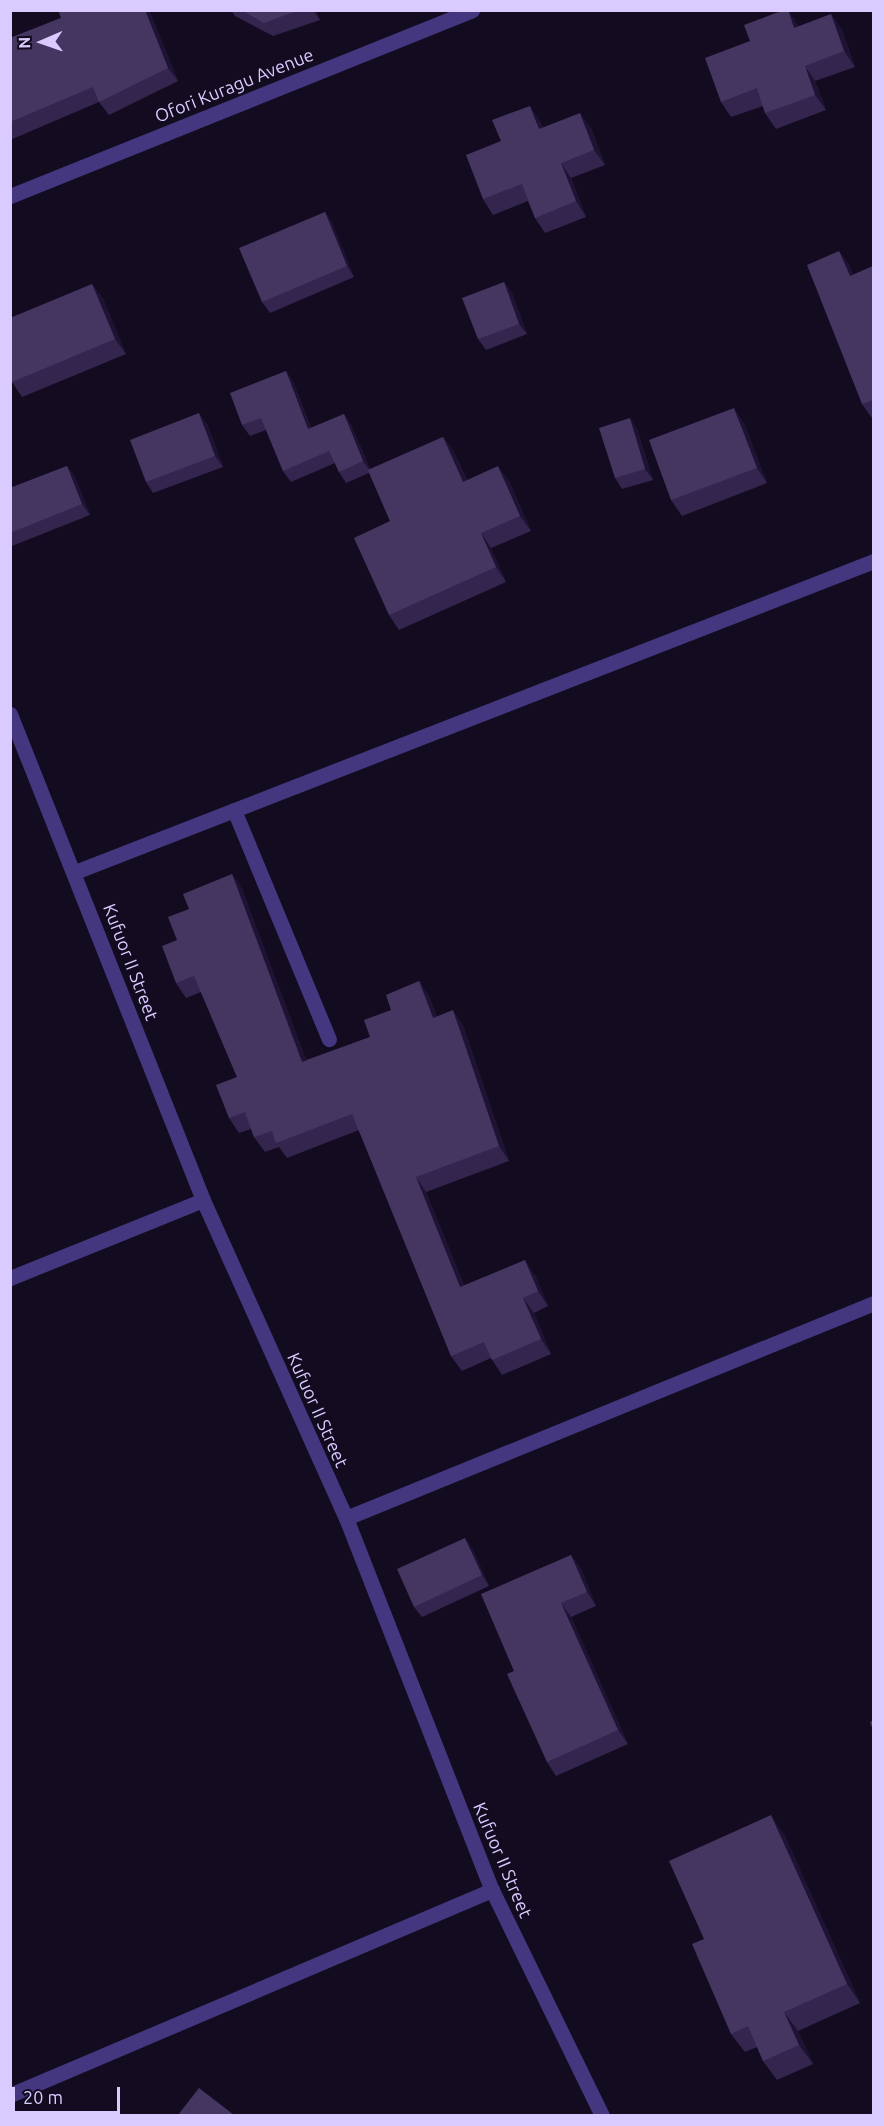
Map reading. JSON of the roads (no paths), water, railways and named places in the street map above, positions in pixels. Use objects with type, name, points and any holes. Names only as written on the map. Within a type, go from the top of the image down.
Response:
[{"type":"street","name":"Ofori Kuragu Avenue","points":[[10,196],[472,10]]},
{"type":"street","points":[[75,872],[873,561]]},
{"type":"street","name":"Kufuor II Street","points":[[10,714],[75,872],[203,1200],[346,1518],[492,1890],[602,2115]]},
{"type":"street","points":[[234,810],[329,1039]]},
{"type":"street","points":[[10,1278],[203,1200]]},
{"type":"street","points":[[346,1518],[873,1303]]},
{"type":"street","points":[[10,2095],[492,1890]]}]
